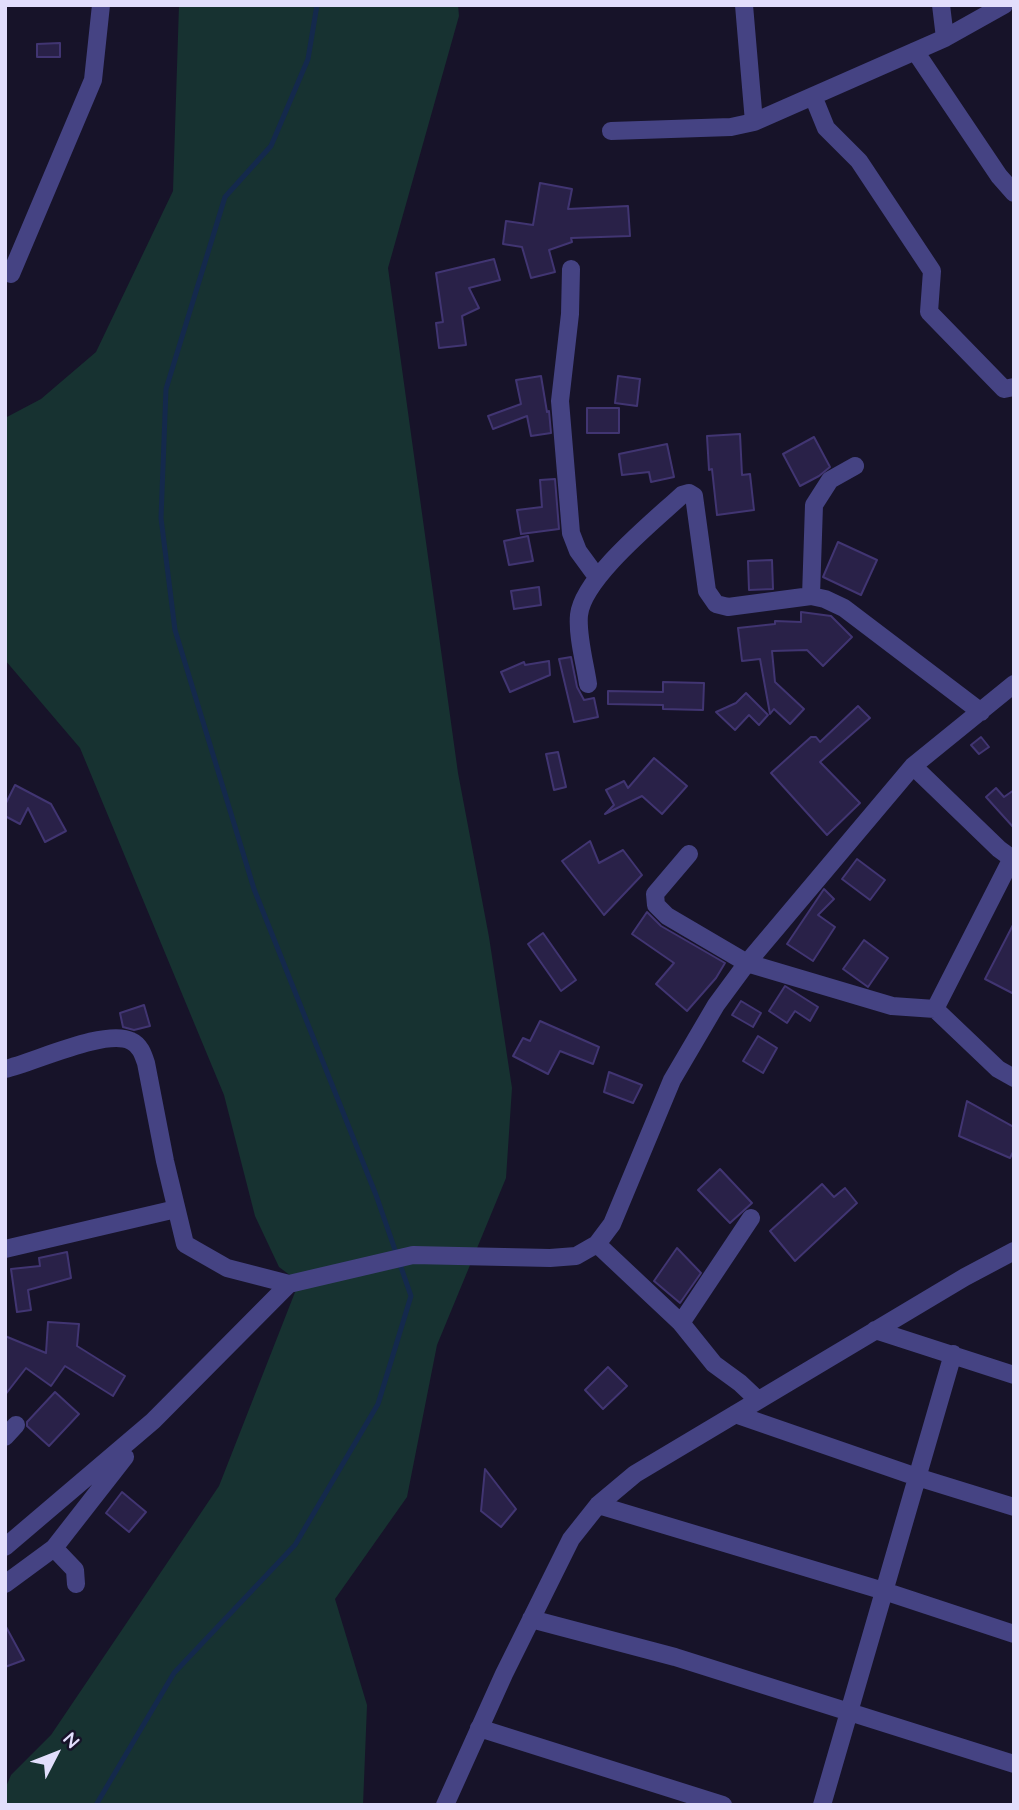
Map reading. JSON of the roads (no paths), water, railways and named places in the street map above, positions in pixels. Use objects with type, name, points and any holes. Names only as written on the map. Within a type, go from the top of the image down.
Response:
[{"type":"street","points":[[10,274],[93,80],[101,5]]},
{"type":"street","points":[[744,5],[754,122]]},
{"type":"street","points":[[941,5],[945,38]]},
{"type":"street","points":[[611,131],[731,127],[754,122],[945,38],[1004,5]]},
{"type":"street","points":[[915,51],[999,176],[1014,193]]},
{"type":"street","points":[[813,96],[826,128],[859,161],[932,271],[929,312],[1004,390],[1014,387]]},
{"type":"street","points":[[570,269],[570,314],[560,401],[571,533],[578,551],[597,577]]},
{"type":"street","points":[[810,596],[814,505],[830,480],[855,466]]},
{"type":"street","points":[[588,684],[578,618],[581,601],[597,577],[682,495],[689,493],[694,496],[707,592],[716,604],[728,607],[810,596],[825,599],[844,608],[981,712]]},
{"type":"street","points":[[5,1069],[111,1037],[131,1041],[142,1050],[185,1244],[227,1268],[289,1284],[413,1255],[550,1258],[576,1256],[597,1244],[612,1224],[672,1080],[716,1005],[747,962],[912,766],[1014,684]]},
{"type":"street","points":[[912,766],[999,849],[1013,859],[935,1009]]},
{"type":"street","points":[[689,854],[655,894],[656,905],[667,916],[747,962],[891,1006],[935,1009],[998,1069],[1014,1077]]},
{"type":"street","points":[[5,1249],[176,1209]]},
{"type":"street","points":[[681,1323],[751,1217]]},
{"type":"street","points":[[597,1244],[681,1323],[714,1364],[758,1400]]},
{"type":"street","points":[[444,1805],[571,1539],[598,1505],[635,1474],[965,1277],[1014,1251]]},
{"type":"street","points":[[5,1548],[153,1421],[289,1284]]},
{"type":"street","points":[[875,1330],[1014,1374]]},
{"type":"street","points":[[821,1805],[953,1354]]},
{"type":"street","points":[[734,1414],[917,1477],[1014,1507]]},
{"type":"street","points":[[5,1584],[54,1548],[153,1421]]},
{"type":"street","points":[[598,1505],[884,1591],[1014,1634]]},
{"type":"street","points":[[54,1548],[75,1570],[76,1584]]},
{"type":"street","points":[[531,1619],[675,1657],[1014,1764]]},
{"type":"street","points":[[479,1728],[723,1805]]},
{"type":"waterway","points":[[96,1805],[174,1673],[295,1545],[378,1404],[411,1296],[376,1195],[254,889],[175,630],[161,518],[166,389],[225,197],[271,146],[308,59],[317,5]]}]
